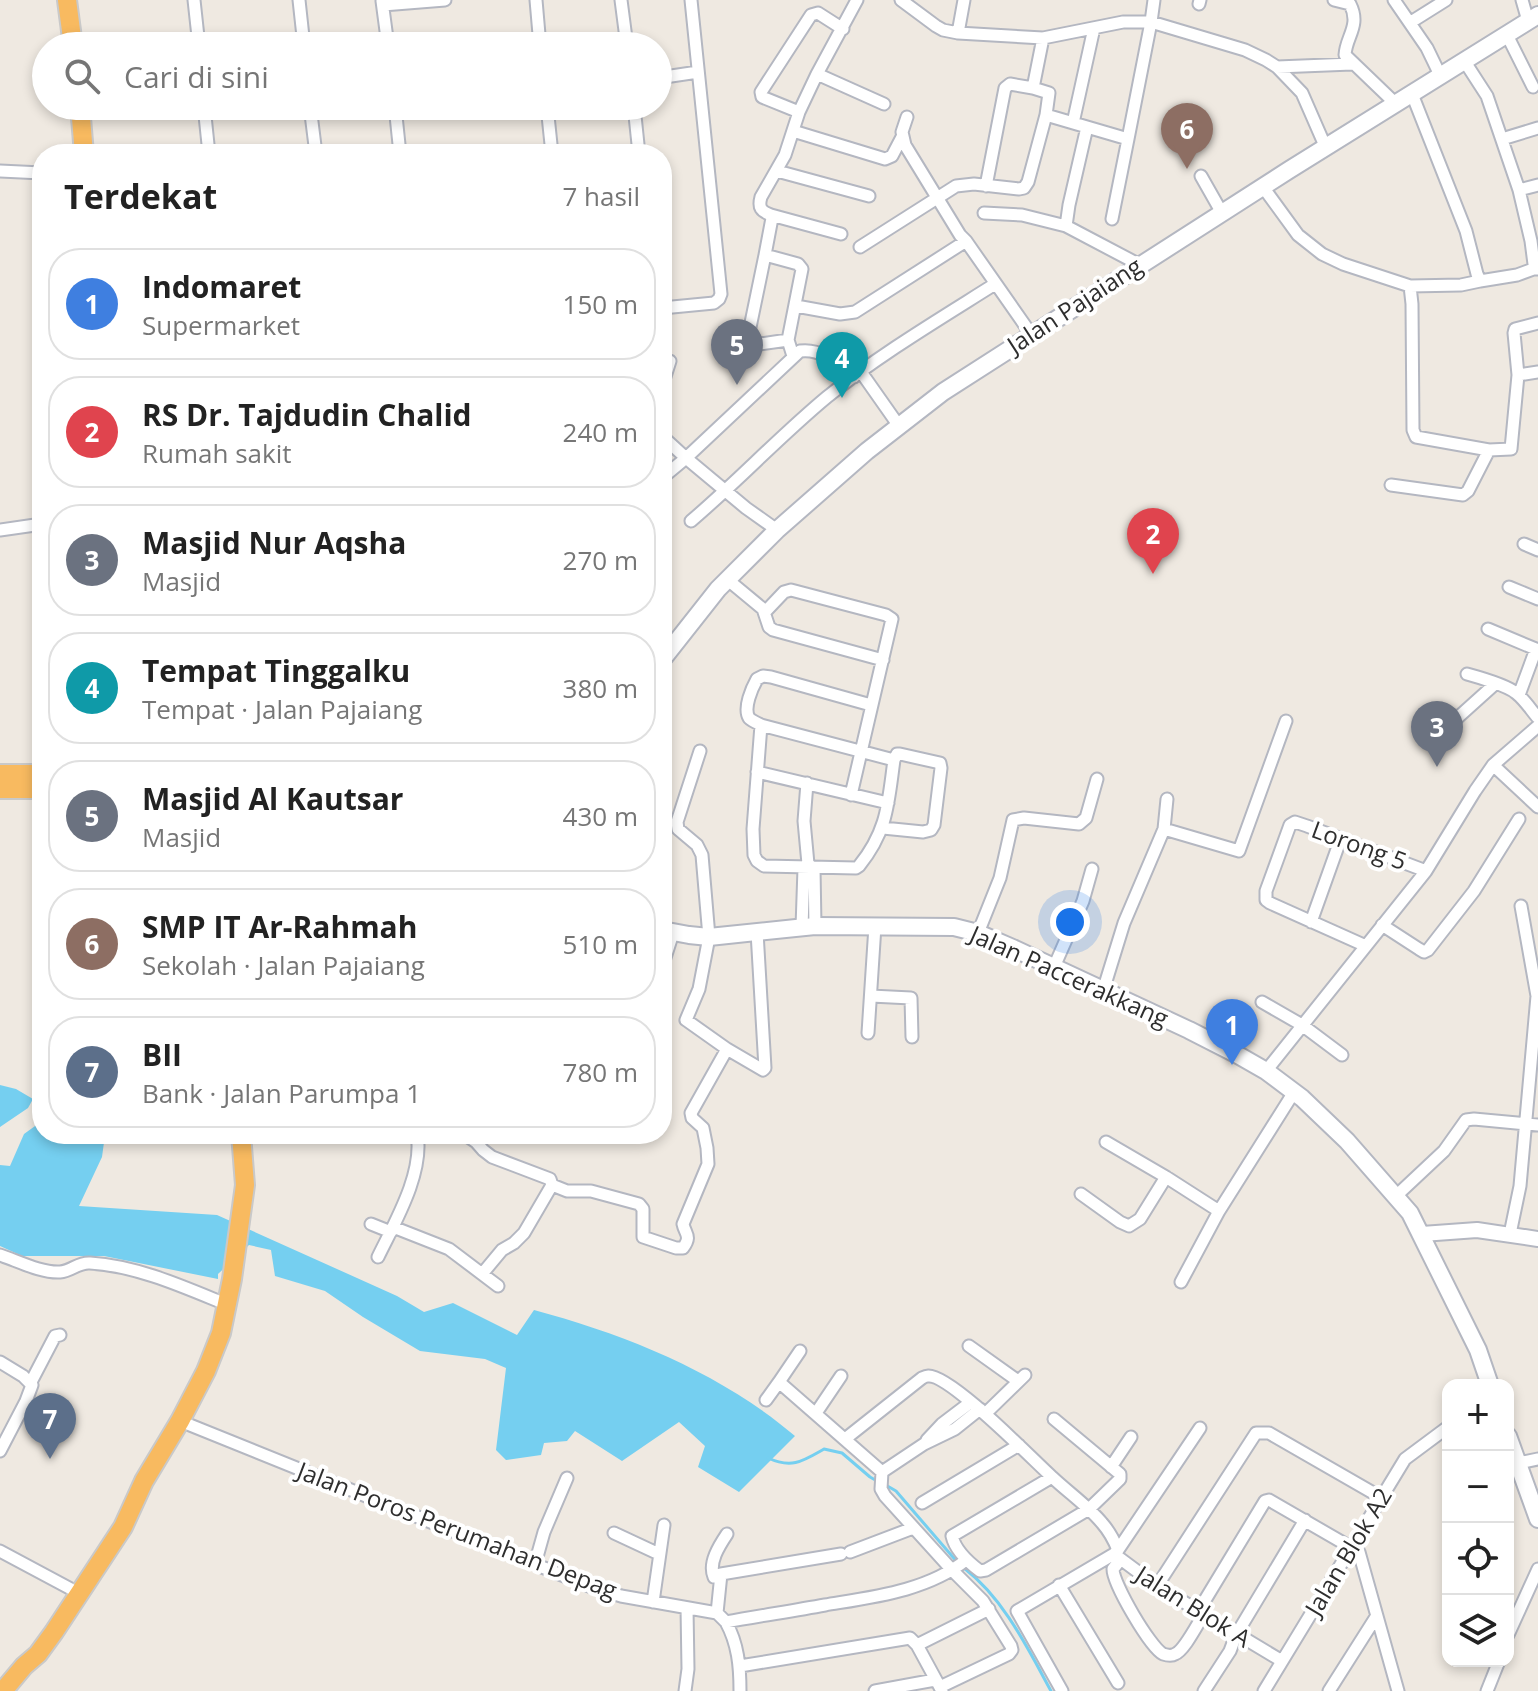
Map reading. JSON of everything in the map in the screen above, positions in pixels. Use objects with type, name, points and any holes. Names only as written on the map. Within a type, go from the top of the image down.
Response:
[{"type":"highway","points":[[67,0],[71,32]]},
{"type":"highway","points":[[81,120],[83,144]]},
{"type":"highway","points":[[6,782],[32,776]]},
{"type":"highway","points":[[6,782],[32,787]]},
{"type":"highway","points":[[3,1691],[38,1654],[123,1527],[144,1481],[206,1371],[221,1333],[233,1275],[245,1185],[242,1144]]},
{"type":"highway","points":[[24,1666],[30,1649],[114,1522],[132,1505]]},
{"type":"main road","name":"Jalan Pajaiang","points":[[672,647],[728,580],[777,530],[867,451],[943,392],[1533,18]]},
{"type":"main road","name":"Jalan Paccerakkang","points":[[672,932],[709,937],[809,927],[942,926],[978,933],[1189,1030],[1266,1071],[1294,1092],[1347,1141],[1410,1213],[1478,1350],[1488,1379]]},
{"type":"main road","points":[[1514,1451],[1538,1517]]},
{"type":"street","points":[[194,0],[197,32]]},
{"type":"street","points":[[299,0],[302,32]]},
{"type":"street","points":[[386,32],[382,2],[445,0]]},
{"type":"street","points":[[536,0],[539,32]]},
{"type":"street","points":[[621,0],[625,32]]},
{"type":"street","points":[[672,307],[714,303],[721,294],[691,0]]},
{"type":"street","points":[[841,234],[771,215],[762,211],[759,204],[777,171],[817,74],[857,0]]},
{"type":"street","points":[[901,0],[936,26],[958,33],[1043,38],[1123,22],[1151,22],[1245,50],[1277,67],[1302,93],[1326,148]]},
{"type":"street","points":[[958,33],[964,0]]},
{"type":"street","points":[[1112,219],[1154,0]]},
{"type":"street","points":[[1334,0],[1350,4],[1353,9],[1354,29],[1345,55],[1396,104]]},
{"type":"street","points":[[1394,0],[1427,48],[1441,77]]},
{"type":"street","points":[[1411,22],[1446,0]]},
{"type":"street","points":[[1522,0],[1533,18]]},
{"type":"street","points":[[799,112],[762,97],[761,92],[811,15],[818,13],[843,29]]},
{"type":"street","points":[[1073,123],[1094,28]]},
{"type":"street","points":[[1507,35],[1533,87]]},
{"type":"street","points":[[1033,88],[1043,38]]},
{"type":"street","points":[[1263,187],[1298,235],[1322,254],[1410,286],[1461,285],[1537,269],[1534,264],[1534,240],[1486,92],[1465,62]]},
{"type":"street","points":[[1277,67],[1352,64]]},
{"type":"street","points":[[672,76],[698,72]]},
{"type":"street","points":[[817,74],[884,104]]},
{"type":"street","points":[[860,247],[956,186],[1019,189],[1027,186],[1049,93],[1010,84],[1005,88],[986,186]]},
{"type":"street","points":[[1412,94],[1466,231],[1480,281]]},
{"type":"street","points":[[1046,115],[1128,139]]},
{"type":"street","points":[[793,131],[885,159],[892,156],[902,137],[907,117]]},
{"type":"street","points":[[205,120],[208,144]]},
{"type":"street","points":[[312,120],[315,144]]},
{"type":"street","points":[[396,120],[399,144]]},
{"type":"street","points":[[548,120],[551,144]]},
{"type":"street","points":[[635,120],[638,144]]},
{"type":"street","points":[[1066,226],[1087,127]]},
{"type":"street","points":[[1502,139],[1538,128]]},
{"type":"street","points":[[902,137],[960,235],[1031,334]]},
{"type":"street","points":[[0,171],[32,173]]},
{"type":"street","points":[[777,171],[869,196]]},
{"type":"street","points":[[1201,176],[1222,213]]},
{"type":"street","points":[[1519,190],[1538,185]]},
{"type":"street","points":[[984,213],[1022,215],[1066,226],[1140,265]]},
{"type":"street","points":[[771,215],[747,342],[753,345],[788,340]]},
{"type":"street","points":[[796,306],[840,314],[855,312],[966,241]]},
{"type":"street","points":[[765,255],[800,266],[802,276],[788,340],[793,356]]},
{"type":"street","points":[[691,521],[822,401],[908,339],[995,284]]},
{"type":"street","points":[[1410,286],[1414,435],[1420,439],[1489,450],[1511,449],[1518,375],[1514,333],[1515,329],[1538,323]]},
{"type":"street","points":[[672,470],[803,350],[821,353],[857,374],[899,426]]},
{"type":"street","points":[[1518,375],[1538,372]]},
{"type":"street","points":[[672,445],[777,530]]},
{"type":"street","points":[[1391,485],[1463,495],[1489,450]]},
{"type":"street","points":[[0,530],[32,525]]},
{"type":"street","points":[[1524,544],[1538,550]]},
{"type":"street","points":[[728,580],[765,612],[769,627],[773,630],[883,660]]},
{"type":"street","points":[[1509,587],[1538,599]]},
{"type":"street","points":[[765,612],[784,592],[791,590],[890,616],[893,623],[851,795]]},
{"type":"street","points":[[1488,629],[1537,650],[1519,695]]},
{"type":"street","points":[[1467,674],[1510,689],[1538,718]]},
{"type":"street","points":[[871,705],[760,676],[754,684],[748,715],[761,725],[894,760]]},
{"type":"street","points":[[1455,720],[1495,684]]},
{"type":"street","points":[[1164,829],[1239,851],[1286,721]]},
{"type":"street","points":[[761,725],[753,829],[757,861],[764,866],[856,868],[883,828],[897,754],[938,762],[941,765],[934,825],[928,832],[883,828]]},
{"type":"street","points":[[1266,1071],[1426,871],[1493,765],[1538,726]]},
{"type":"street","points":[[700,751],[677,822],[678,829],[697,845],[702,855],[709,937],[699,989],[686,1020],[762,1070],[765,1068],[757,932]]},
{"type":"street","points":[[1493,765],[1538,807]]},
{"type":"street","points":[[757,772],[888,803]]},
{"type":"street","points":[[978,933],[1000,878],[1013,820],[1024,818],[1079,824],[1086,818],[1097,779]]},
{"type":"street","points":[[807,783],[804,832],[809,927]]},
{"type":"street","points":[[1103,991],[1124,923],[1164,829],[1167,799]]},
{"type":"street","points":[[1382,925],[1424,952],[1428,950],[1474,891],[1519,819]]},
{"type":"street","name":"Lorong 5","points":[[1311,922],[1266,900],[1266,891],[1292,823],[1341,838],[1426,871]]},
{"type":"street","points":[[1341,838],[1311,922],[1366,946]]},
{"type":"street","points":[[1054,967],[1083,901],[1092,869]]},
{"type":"street","points":[[1510,1234],[1532,1124],[1537,996],[1521,906]]},
{"type":"street","points":[[868,1033],[875,926]]},
{"type":"street","points":[[871,996],[911,998],[912,1037]]},
{"type":"street","points":[[1262,1002],[1302,1025],[1342,1055]]},
{"type":"street","points":[[552,1185],[567,1191],[591,1191],[639,1204],[643,1209],[643,1237],[683,1248],[688,1233],[683,1224],[708,1164],[703,1128],[691,1113],[727,1049]]},
{"type":"street","points":[[1181,1282],[1219,1211],[1294,1092]]},
{"type":"street","points":[[1396,1196],[1444,1151],[1466,1120],[1532,1124]]},
{"type":"street","points":[[1106,1142],[1219,1211]]},
{"type":"street","points":[[378,1257],[415,1171],[419,1144]]},
{"type":"street","points":[[478,1144],[488,1154],[550,1179],[552,1185],[524,1233],[502,1250],[482,1274]]},
{"type":"street","points":[[1081,1194],[1129,1226],[1140,1219],[1166,1177]]},
{"type":"street","points":[[371,1224],[449,1249],[498,1286]]},
{"type":"street","points":[[1422,1234],[1464,1230],[1538,1239]]},
{"type":"street","points":[[0,1255],[55,1272],[67,1271],[83,1263],[122,1268],[165,1280],[228,1305]]},
{"type":"street","points":[[0,1451],[31,1391],[31,1382],[55,1336],[60,1335]]},
{"type":"street","points":[[882,1473],[924,1444],[936,1429],[979,1408],[1022,1378],[969,1346]]},
{"type":"street","points":[[766,1400],[800,1351]]},
{"type":"street","points":[[0,1362],[31,1382]]},
{"type":"street","points":[[816,1413],[841,1376]]},
{"type":"street","name":"Jalan Blok A","points":[[845,1439],[927,1376],[943,1382],[979,1408],[1089,1509],[1104,1525],[1117,1555],[1157,1586],[1282,1661]]},
{"type":"street","points":[[779,1382],[882,1473]]},
{"type":"street","points":[[882,1473],[881,1489],[913,1528],[960,1565],[984,1571],[1089,1509],[1120,1479],[1120,1474],[1054,1419]]},
{"type":"street","name":"Jalan Poros Perumahan Depag","points":[[180,1421],[594,1588],[722,1618],[890,1594],[926,1582],[960,1565]]},
{"type":"street","points":[[1200,1428],[1117,1555],[1114,1566],[1113,1573],[1130,1610],[1160,1652],[1171,1655],[1179,1652],[1266,1500],[1269,1500],[1361,1555],[1398,1691]]},
{"type":"street","name":"Jalan Blok A2","points":[[1264,1691],[1405,1459],[1442,1431]]},
{"type":"street","points":[[1157,1586],[1256,1433],[1269,1433],[1382,1498]]},
{"type":"street","points":[[1111,1467],[1131,1437]]},
{"type":"street","points":[[922,1503],[1019,1445]]},
{"type":"street","points":[[1518,1463],[1538,1459]]},
{"type":"street","points":[[875,1691],[939,1686],[1009,1654],[1011,1646],[989,1609],[968,1584],[952,1536],[1052,1477]]},
{"type":"street","points":[[535,1564],[544,1532],[567,1478]]},
{"type":"street","points":[[1204,1691],[1305,1520]]},
{"type":"street","points":[[653,1602],[664,1525]]},
{"type":"street","points":[[727,1534],[716,1554],[712,1571],[714,1577],[846,1553],[913,1528]]},
{"type":"street","points":[[614,1533],[659,1554]]},
{"type":"street","points":[[0,1551],[71,1589]]},
{"type":"street","points":[[1062,1691],[1017,1611],[1117,1555]]},
{"type":"street","points":[[1514,1622],[1538,1569]]},
{"type":"street","points":[[720,1577],[722,1618],[733,1637],[740,1666],[740,1691]]},
{"type":"street","points":[[1059,1585],[1118,1683]]},
{"type":"street","points":[[685,1691],[687,1608]]},
{"type":"street","points":[[917,1645],[989,1609]]},
{"type":"street","points":[[1329,1691],[1376,1617]]},
{"type":"street","points":[[740,1666],[912,1639],[939,1686]]},
{"type":"street","points":[[1487,1691],[1497,1667]]},
{"type":"street","points":[[1385,1691],[1394,1677]]},
{"type":"water","points":[[0,1085],[16,1089],[32,1098],[28,1108],[0,1127]]},
{"type":"water","points":[[32,1128],[32,1144],[104,1144],[102,1157],[79,1206],[217,1215],[397,1296],[424,1312],[453,1303],[517,1335],[534,1310],[604,1331],[704,1375],[736,1393],[795,1436],[739,1492],[698,1467],[705,1446],[679,1422],[622,1461],[575,1431],[567,1441],[544,1443],[541,1455],[506,1460],[496,1450],[506,1368],[485,1359],[420,1351],[325,1291],[275,1276],[271,1250],[249,1245],[218,1274],[218,1279],[104,1256],[22,1256],[0,1246],[0,1165],[10,1166],[24,1134]]},
{"type":"waterway","points":[[768,1458],[791,1463],[824,1449],[842,1453],[877,1481]]},
{"type":"waterway","points":[[884,1484],[896,1491],[958,1563]]},
{"type":"waterway","points":[[964,1568],[1003,1609],[1051,1691]]},
{"type":"place","name":"SMP IT Ar-Rahmah","points":[[1187,169]]},
{"type":"place","name":"Masjid Al Kautsar","points":[[737,385]]},
{"type":"place","name":"Tempat Tinggalku","points":[[842,398]]},
{"type":"place","name":"RS Dr. Tajdudin Chalid","points":[[1153,574]]},
{"type":"place","name":"Masjid Nur Aqsha","points":[[1437,767]]},
{"type":"place","name":"Indomaret","points":[[1232,1065]]},
{"type":"place","name":"BII","points":[[50,1459]]}]
